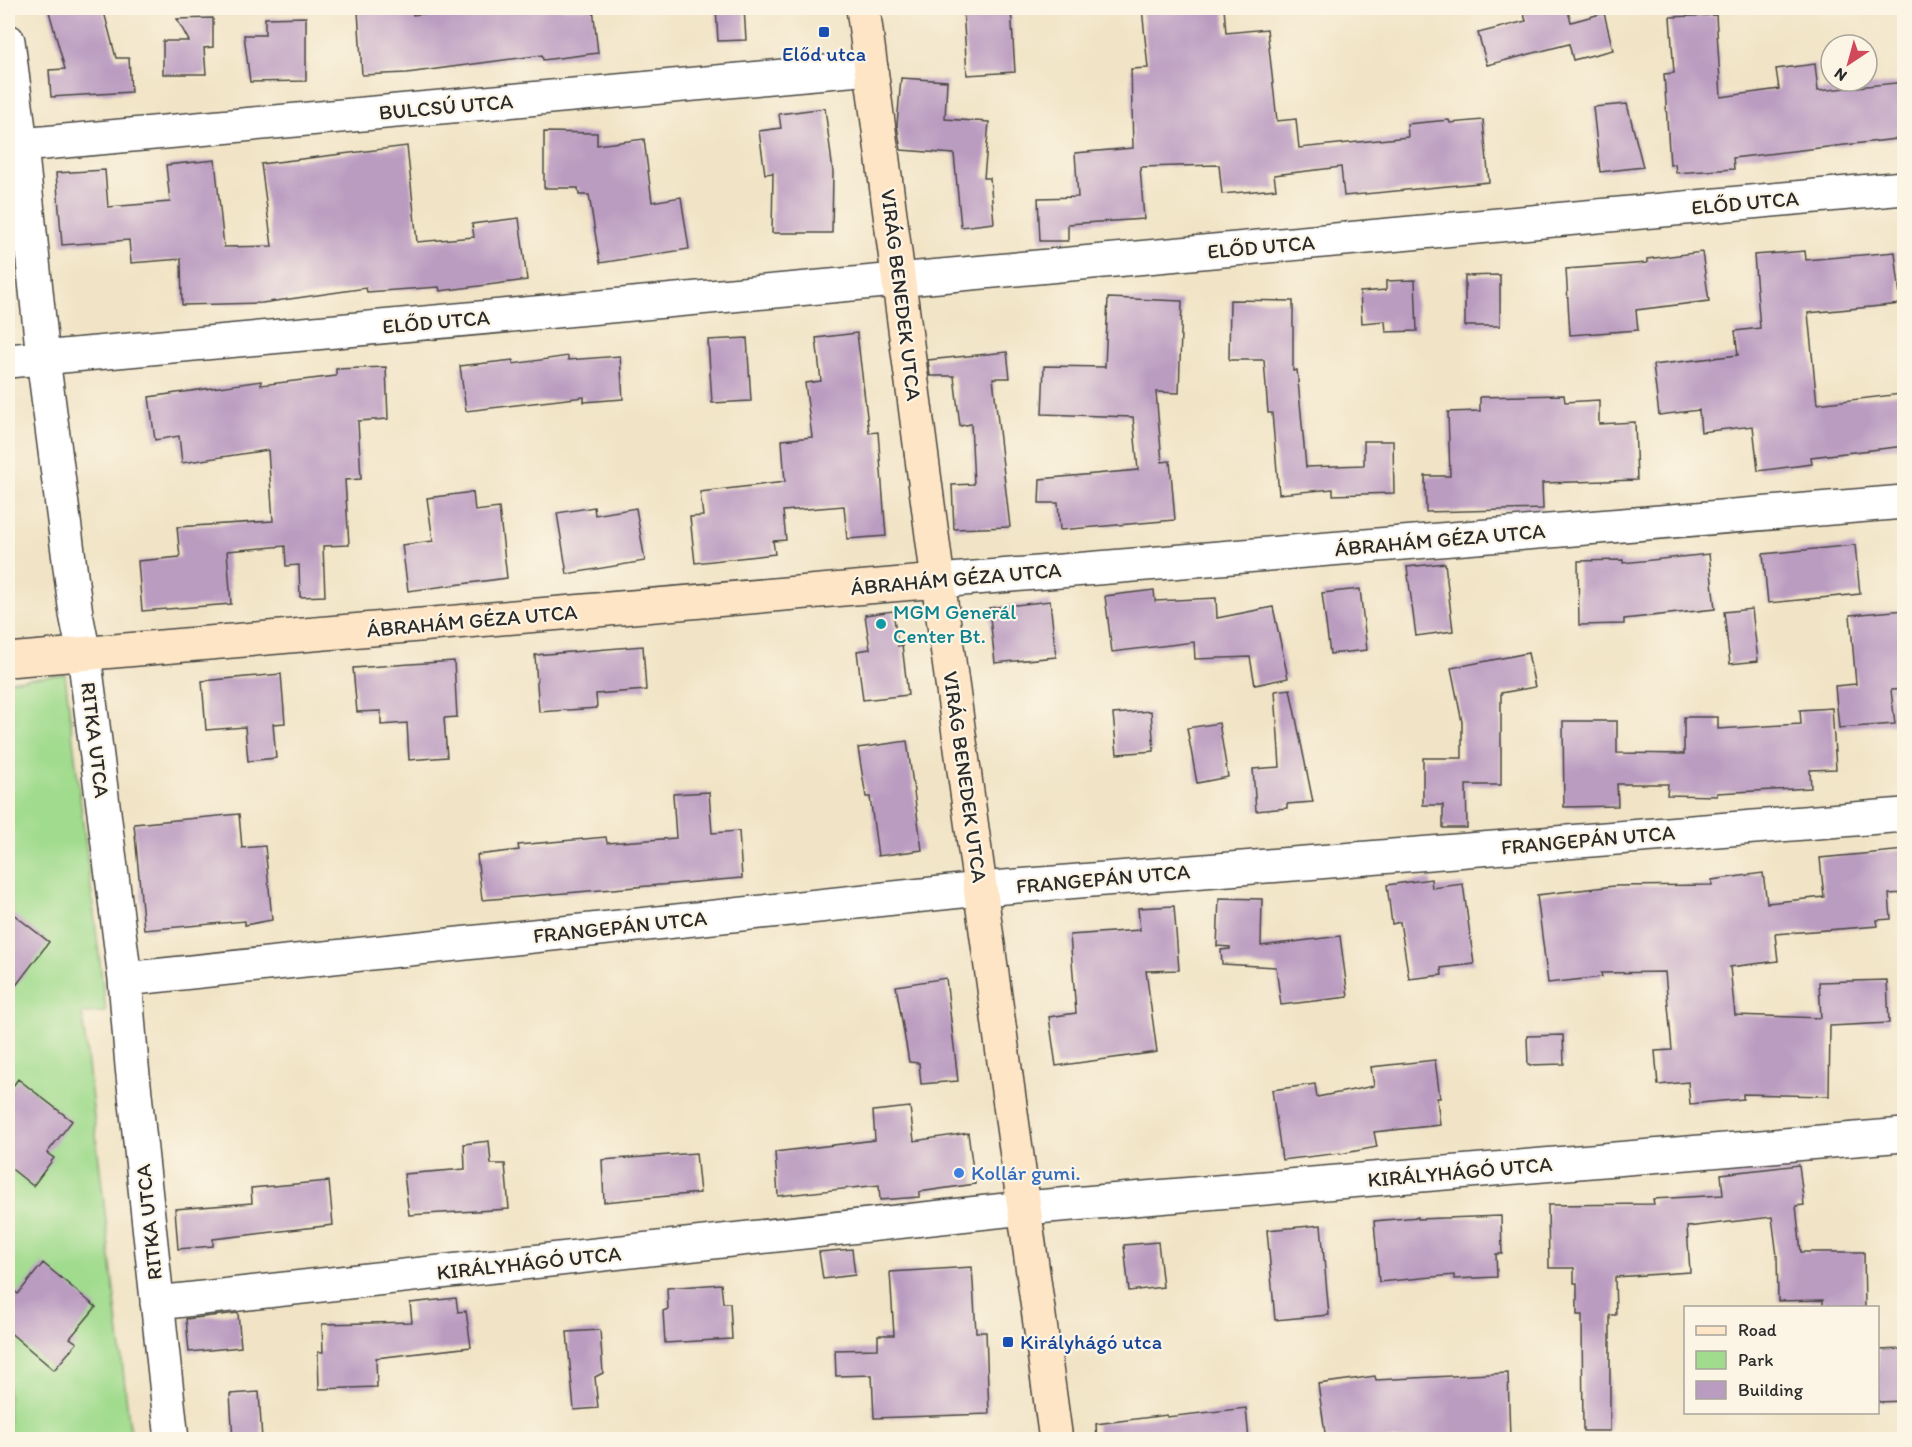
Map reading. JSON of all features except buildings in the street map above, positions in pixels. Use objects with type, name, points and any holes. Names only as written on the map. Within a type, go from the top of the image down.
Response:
[{"type":"street","name":"VIRÁG BENEDEK UTCA","points":[[863,8],[938,580],[1056,1440]]},
{"type":"street","name":"RITKA UTCA","points":[[8,41],[43,358],[76,614],[84,654],[125,979],[172,1440]]},
{"type":"street","name":"BULCSÚ UTCA","points":[[21,145],[871,68]]},
{"type":"street","name":"ELŐD UTCA","points":[[8,361],[1905,188]]},
{"type":"street","name":"ÁBRAHÁM GÉZA UTCA","points":[[8,660],[938,580],[1905,502]]},
{"type":"street","name":"FRANGEPÁN UTCA","points":[[125,979],[980,889],[1905,815]]},
{"type":"street","name":"KIRÁLYHÁGÓ UTCA","points":[[157,1303],[1024,1208],[1905,1135]]},
{"type":"green space","points":[[65,674],[106,1012],[82,1013],[131,1439],[8,1439],[8,681]]},
{"type":"place","name":"Előd utca","points":[[824,32]]},
{"type":"place","name":"MGM Generál Center Bt.","points":[[881,624]]},
{"type":"place","name":"Kollár gumi.","points":[[959,1173]]},
{"type":"place","name":"Királyhágó utca","points":[[1008,1342]]}]
